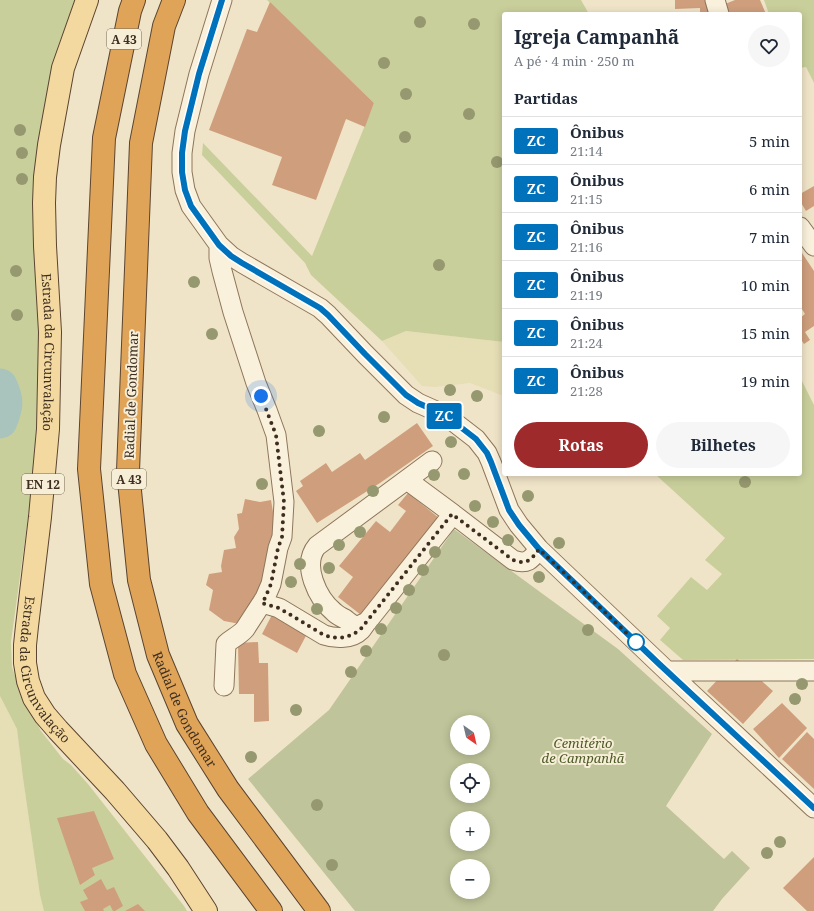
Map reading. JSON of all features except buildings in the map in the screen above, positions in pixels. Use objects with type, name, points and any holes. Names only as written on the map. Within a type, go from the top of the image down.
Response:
[{"type":"highway","name":"A 43","points":[[134,0],[130,11],[104,138],[89,469],[101,584],[124,674],[156,744],[198,813],[271,911]]},
{"type":"highway","name":"Radial de Gondomar","points":[[174,0],[164,26],[141,143],[128,471],[139,580],[158,655],[187,724],[228,789],[319,911]]},
{"type":"main road","name":"Estrada da Circunvalação","points":[[87,0],[62,68],[45,177],[44,203],[50,332],[48,429],[40,517],[25,645],[25,663],[28,681],[34,698],[45,715],[116,791],[157,840],[178,868],[206,911]]},
{"type":"street","points":[[222,0],[199,74],[185,131],[182,153],[182,172],[185,190],[191,206],[219,245],[231,256],[242,263],[320,308],[406,395],[454,422],[476,439],[487,453],[509,510],[519,525],[539,549],[814,808]]},
{"type":"street","points":[[715,0],[718,12]]},
{"type":"street","points":[[802,230],[814,246]]},
{"type":"street","points":[[219,245],[219,258],[232,305],[256,383],[276,435],[284,502],[282,537],[278,548],[271,584],[265,598],[245,629],[242,633],[226,644],[224,686]]},
{"type":"street","points":[[367,622],[360,626],[354,625],[334,612],[324,601],[317,589],[312,575],[312,553],[317,546],[432,461]]},
{"type":"street","points":[[407,480],[513,560],[523,562],[528,561],[532,559],[539,549]]},
{"type":"street","points":[[262,603],[279,608],[324,635],[332,638],[342,638],[352,635],[360,630],[367,622],[452,514]]},
{"type":"street","points":[[667,671],[814,671]]},
{"type":"shaded area","points":[[406,331],[502,342],[502,395],[470,383],[435,387],[422,386],[382,341]]},
{"type":"shaded area","points":[[0,696],[17,729],[40,895],[44,911],[0,911]]},
{"type":"green space","points":[[0,0],[76,0],[59,44],[49,86],[36,177],[33,225],[37,261],[40,350],[37,418],[31,496],[11,642],[12,667],[21,693],[41,731],[63,759],[71,765],[88,784],[187,911],[44,911],[40,895],[17,729],[0,696]]},
{"type":"green space","points":[[267,0],[581,0],[588,12],[502,12],[502,342],[406,331],[382,341],[311,275],[305,263],[202,155],[203,143],[312,256],[374,103]]},
{"type":"green space","points":[[764,0],[814,0],[814,83],[806,67],[802,68],[802,12],[768,12]]},
{"type":"green space","points":[[802,381],[814,405],[814,659],[683,660],[660,640],[670,628],[657,616],[691,577],[707,590],[722,574],[705,560],[725,538],[657,476],[802,476]]},
{"type":"green space","name":"Cemitério de Campanhã","points":[[454,529],[618,649],[712,734],[666,806],[724,859],[732,851],[750,868],[713,911],[355,911],[248,779],[329,710]]},
{"type":"waterway","points":[[0,386],[5,400],[4,411],[0,421]]},
{"type":"bus line","name":"ZC","points":[[222,0],[199,74],[185,131],[182,153],[182,172],[185,190],[191,206],[219,245],[224,251],[242,263],[320,308],[406,395],[462,427],[476,439],[487,453],[509,510],[519,525],[539,549],[657,662],[814,808]]},
{"type":"route","points":[[261,396],[276,435],[284,502],[282,537],[278,548],[271,584],[262,603],[279,608],[324,635],[332,638],[342,638],[352,635],[360,630],[367,622],[452,514],[513,560],[518,562],[528,561],[532,559],[539,549],[638,644],[636,642]]}]
